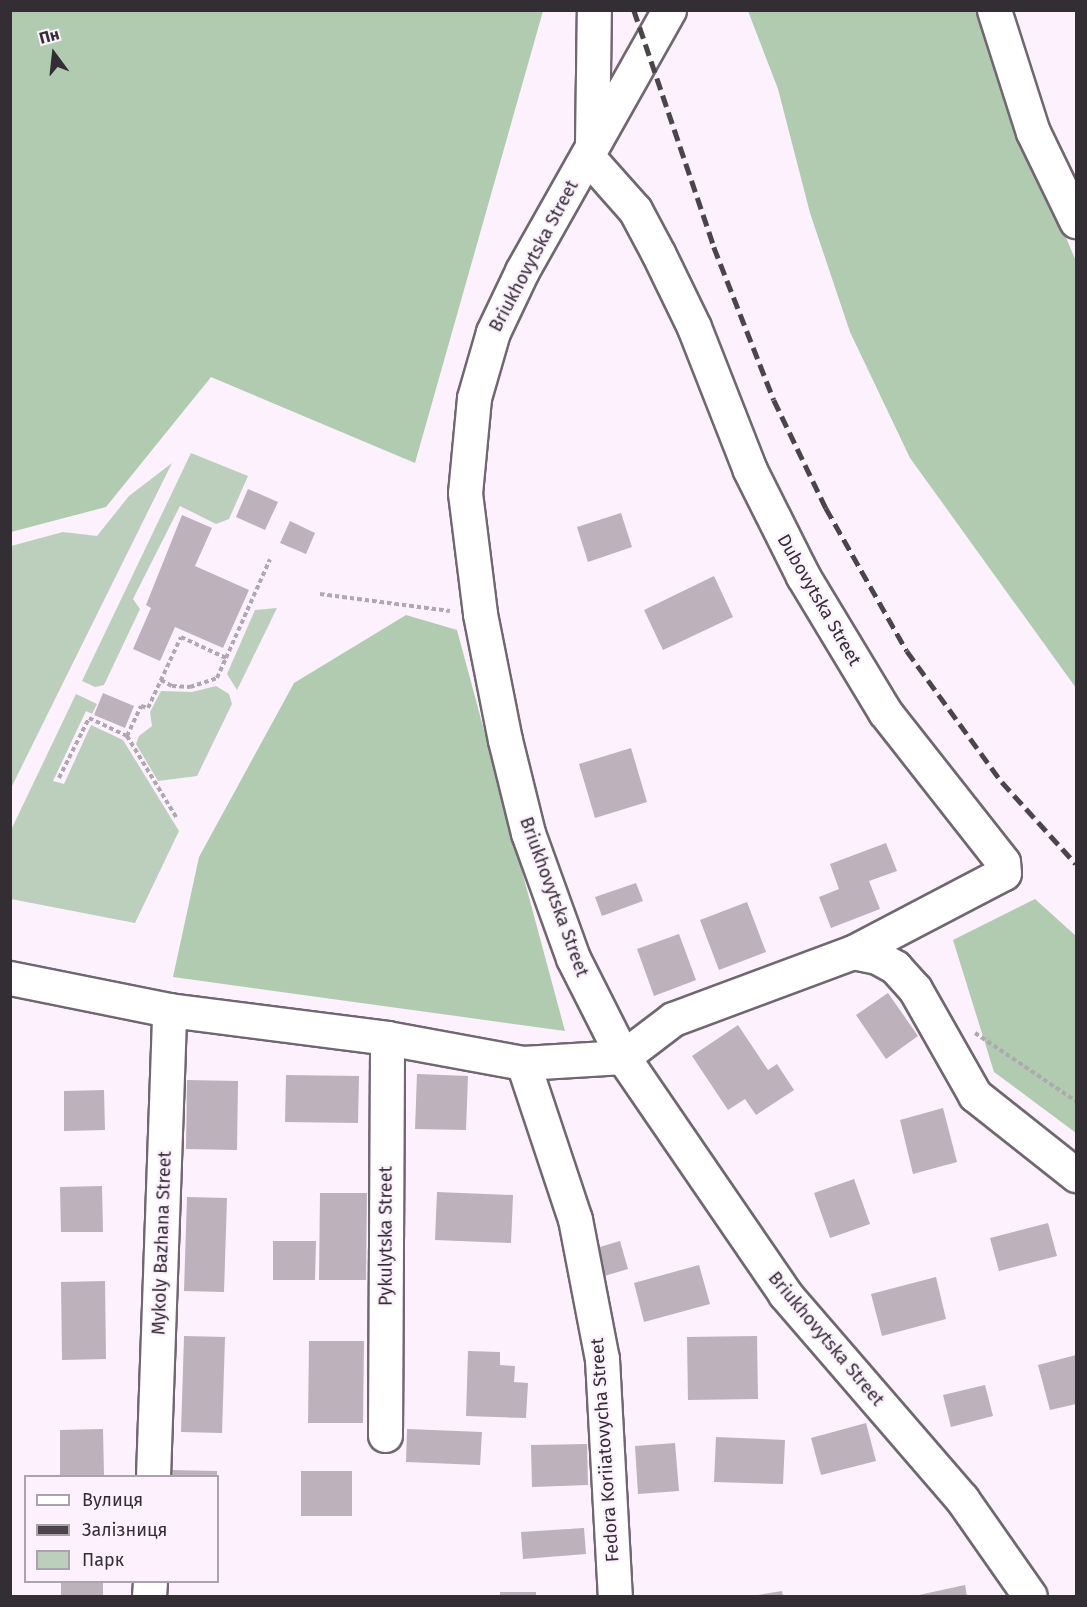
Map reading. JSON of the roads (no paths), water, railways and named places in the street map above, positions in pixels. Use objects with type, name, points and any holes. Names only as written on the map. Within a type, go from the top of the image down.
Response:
[{"type":"street","points":[[590,151],[594,10]]},
{"type":"street","name":"Briukhovytska Street","points":[[669,10],[493,332],[474,398],[465,494],[480,614],[528,833],[573,958],[623,1057],[785,1294],[962,1499],[1030,1596]]},
{"type":"street","points":[[994,10],[1033,132],[1077,221]]},
{"type":"street","name":"Dubovytska Street","points":[[590,151],[635,210],[658,253],[694,327],[750,470],[803,576],[885,712],[1003,862],[1004,873],[853,952],[674,1019],[623,1057]]},
{"type":"street","points":[[853,952],[877,957],[895,967],[915,989],[975,1095],[1077,1175]]},
{"type":"street","points":[[12,979],[169,1010],[387,1038],[523,1063],[623,1057]]},
{"type":"street","name":"Mykoly Bazhana Street","points":[[153,1475],[169,1010]]},
{"type":"street","name":"Pykulytska Street","points":[[385,1435],[387,1038]]},
{"type":"street","name":"Fedora Koriiatovycha Street","points":[[523,1063],[575,1219],[602,1359],[615,1596]]},
{"type":"railway","points":[[634,10],[714,247],[774,400],[826,508],[907,651],[1002,782],[1076,864]]}]
